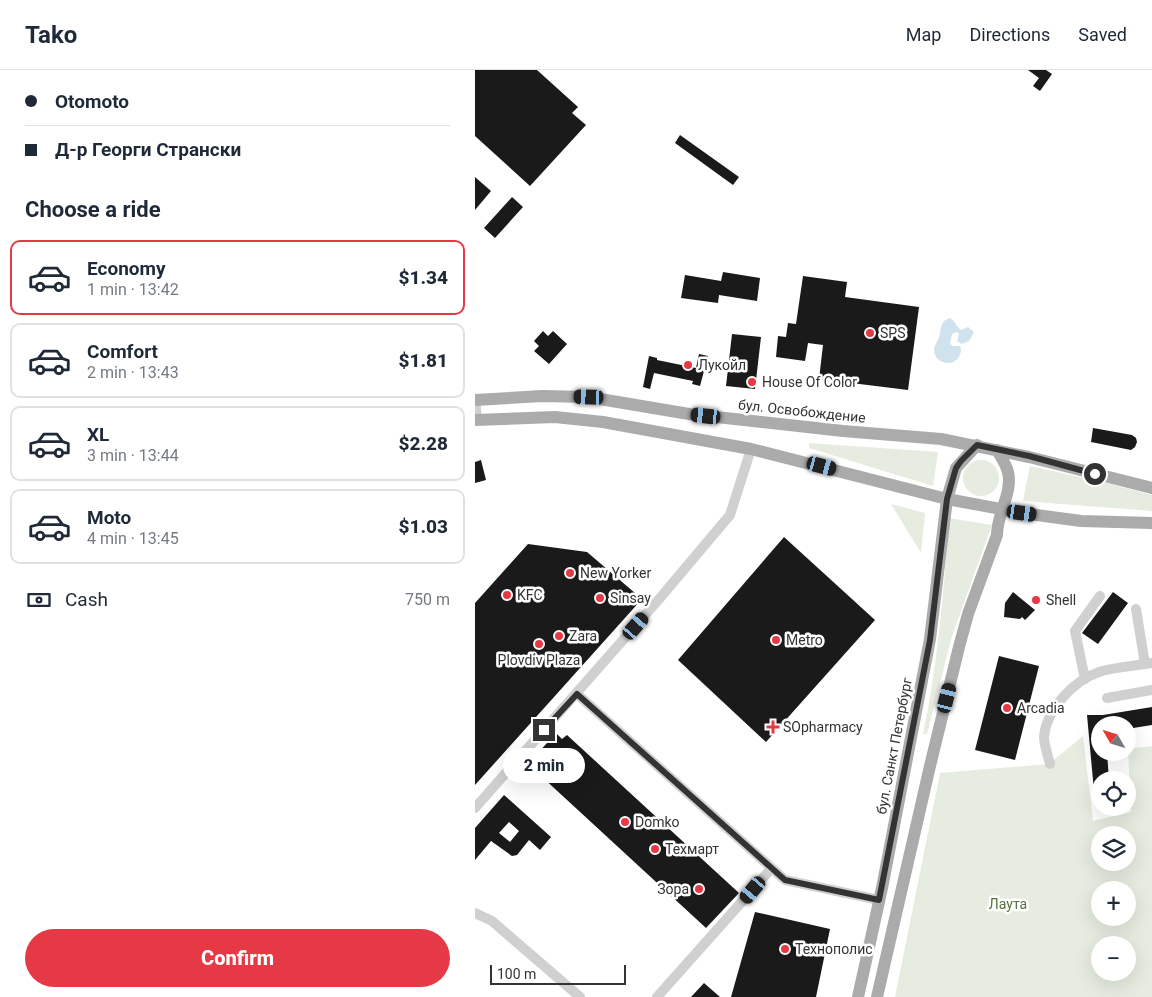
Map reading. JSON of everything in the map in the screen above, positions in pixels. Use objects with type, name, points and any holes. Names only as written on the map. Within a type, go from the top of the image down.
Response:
[{"type":"main road","name":"бул. Освобождение","points":[[475,400],[542,396],[589,397],[689,414],[941,440],[997,450]]},
{"type":"main road","points":[[476,420],[555,417],[603,422],[751,448],[947,499],[1081,521],[1152,523]]},
{"type":"main road","name":"бул. Санкт Петербург","points":[[858,997],[930,640],[947,499],[956,468],[977,445]]},
{"type":"main road","points":[[997,450],[1029,456],[1152,488]]},
{"type":"main road","points":[[877,997],[957,656],[968,614],[997,535],[997,524],[1009,480],[1008,470],[997,450]]},
{"type":"street","points":[[475,400],[476,420]]},
{"type":"street","points":[[475,808],[577,694],[730,515],[751,448]]},
{"type":"street","points":[[1085,679],[1075,631],[1100,596]]},
{"type":"street","points":[[1049,764],[1044,738],[1049,717],[1061,698],[1085,679],[1099,672],[1149,664],[1136,609]]},
{"type":"street","points":[[1107,698],[1152,690]]},
{"type":"street","points":[[577,694],[785,880],[879,900]]},
{"type":"street","points":[[657,997],[771,869]]},
{"type":"street","points":[[475,912],[492,921],[580,997]]},
{"type":"green space","points":[[809,443],[938,452],[933,486],[809,448]]},
{"type":"green space","points":[[981,460],[988,461],[994,465],[998,471],[998,485],[994,491],[988,495],[981,496],[974,495],[968,491],[964,485],[963,478],[964,471],[968,465],[974,461]]},
{"type":"green space","points":[[1030,466],[1152,495],[1152,511],[1023,501]]},
{"type":"green space","points":[[891,504],[925,513],[921,553]]},
{"type":"green space","points":[[949,518],[992,525],[952,636],[927,734],[923,734],[937,653]]},
{"type":"green space","name":"Лаута","points":[[1083,736],[1093,821],[1114,816],[1136,816],[1136,771],[1129,771],[1129,761],[1136,761],[1136,748],[1152,746],[1152,997],[895,997],[940,773],[1049,764]]},
{"type":"water","points":[[950,318],[961,330],[968,327],[974,332],[969,341],[962,344],[957,341],[959,334],[957,332],[952,334],[950,344],[960,346],[960,356],[956,360],[947,363],[938,359],[934,349],[942,324]]},
{"type":"building","points":[[475,70],[537,70],[578,107],[572,113],[586,125],[530,186],[475,136]]},
{"type":"building","points":[[1028,70],[1046,70],[1052,74],[1040,91],[1033,86],[1039,78]]},
{"type":"building","points":[[680,135],[739,177],[733,185],[675,143]]},
{"type":"building","points":[[475,177],[491,191],[475,210]]},
{"type":"building","points":[[512,197],[523,207],[495,238],[484,228]]},
{"type":"building","points":[[723,272],[760,278],[757,301],[719,295],[718,303],[681,298],[685,275],[721,281]]},
{"type":"building","name":"SPS","points":[[803,276],[847,282],[845,297],[919,307],[908,390],[819,379],[823,345],[808,343],[805,361],[776,357],[778,336],[786,337],[788,323],[796,324]]},
{"type":"building","points":[[543,331],[548,336],[553,331],[567,344],[549,364],[534,351],[539,346],[534,341]]},
{"type":"building","points":[[732,334],[761,337],[755,389],[726,386]]},
{"type":"building","points":[[699,354],[708,356],[700,386],[692,384],[693,381],[654,373],[650,389],[643,387],[649,356],[657,358],[657,360],[696,368]]},
{"type":"building","points":[[1093,428],[1132,435],[1136,438],[1137,442],[1131,450],[1091,442]]},
{"type":"building","points":[[481,460],[486,480],[475,483],[475,462]]},
{"type":"building","name":"Metro","points":[[784,537],[875,620],[766,742],[678,660]]},
{"type":"building","name":"Plovdiv Plaza","points":[[528,544],[587,552],[642,599],[475,785],[475,603]]},
{"type":"building","points":[[1013,592],[1035,610],[1025,620],[1022,617],[1020,619],[1004,617],[1005,603]]},
{"type":"building","points":[[1113,592],[1128,603],[1098,644],[1082,633]]},
{"type":"building","name":"Arcadia","points":[[999,656],[1039,666],[1015,760],[975,750]]},
{"type":"building","points":[[1152,707],[1152,725],[1136,728],[1136,716],[1091,716],[1091,758],[1087,715],[1103,715]]},
{"type":"building","points":[[556,733],[562,739],[567,735],[739,893],[706,928],[528,764]]},
{"type":"building","points":[[1091,761],[1108,761],[1108,771],[1092,771]]},
{"type":"building","points":[[504,795],[551,837],[540,850],[529,840],[517,855],[512,856],[491,841],[475,860],[475,828]],"holes":[[[509,822],[519,831],[510,842],[499,833]]]},
{"type":"building","name":"Технополис","points":[[755,912],[830,929],[816,997],[731,997]]},
{"type":"building","points":[[704,983],[720,997],[691,997]]},
{"type":"place","name":"SPS","points":[[870,333]]},
{"type":"place","name":"Лукойл","points":[[688,365]]},
{"type":"place","name":"House Of Color","points":[[752,382]]},
{"type":"place","name":"New Yorker","points":[[570,573]]},
{"type":"place","name":"KFC","points":[[507,595]]},
{"type":"place","name":"Sinsay","points":[[600,598]]},
{"type":"place","name":"Shell","points":[[1036,600]]},
{"type":"place","name":"Zara","points":[[559,636]]},
{"type":"place","name":"Metro","points":[[776,640]]},
{"type":"place","name":"Plovdiv Plaza","points":[[539,644]]},
{"type":"place","name":"Arcadia","points":[[1007,708]]},
{"type":"place","name":"SOpharmacy","points":[[773,727]]},
{"type":"place","name":"Domko","points":[[625,822]]},
{"type":"place","name":"Техмарт","points":[[655,849]]},
{"type":"place","name":"Зора","points":[[699,889]]},
{"type":"place","name":"Технополис","points":[[785,949]]},
{"type":"route","points":[[544,730],[577,694],[785,880],[879,900],[930,640],[944,514],[956,468],[977,445],[1029,456],[1095,474]]}]
